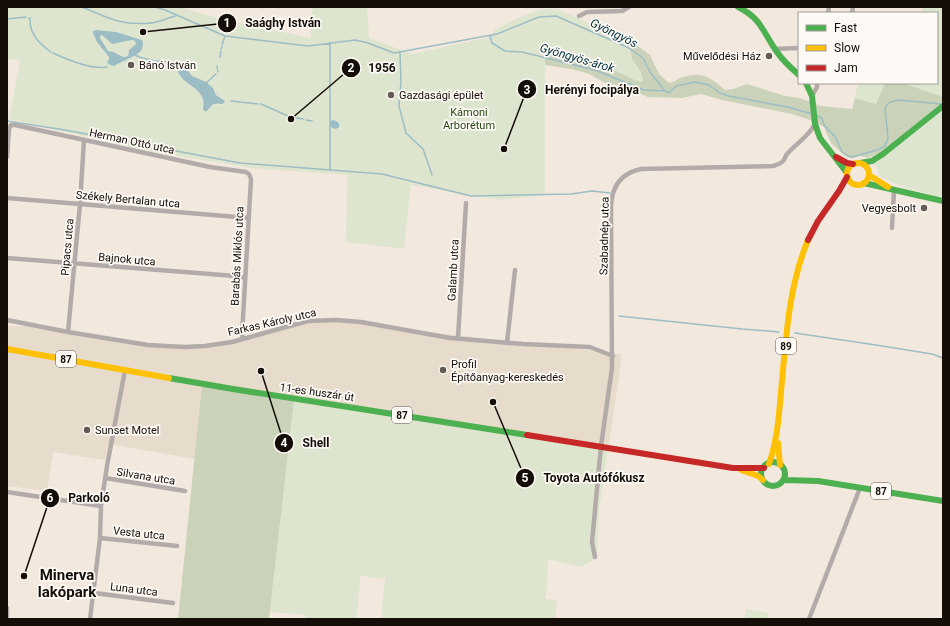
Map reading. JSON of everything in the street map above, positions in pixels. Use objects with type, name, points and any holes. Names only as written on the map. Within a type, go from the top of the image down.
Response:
[{"type":"main road","points":[[738,7],[751,13],[761,24],[774,49],[798,74]]},
{"type":"main road","points":[[806,84],[812,96],[820,138],[847,175],[849,182],[854,185]]},
{"type":"main road","points":[[856,164],[872,161],[883,154],[943,106]]},
{"type":"main road","points":[[832,153],[841,160],[864,165],[868,172],[894,190]]},
{"type":"main road","points":[[883,154],[868,172],[864,183],[943,201]]},
{"type":"main road","name":"89","points":[[766,466],[772,455],[777,433],[789,316],[794,284],[805,246],[818,222],[844,184],[848,168],[856,164]]},
{"type":"main road","name":"89","points":[[832,202],[854,185],[864,183]]},
{"type":"main road","name":"11-es huszár út","points":[[7,350],[233,389],[601,446]]},
{"type":"main road","name":"89","points":[[777,433],[780,465]]},
{"type":"main road","name":"87","points":[[601,446],[733,468],[758,476],[766,484],[772,486],[778,485],[784,480],[818,482],[943,501]]},
{"type":"main road","name":"87","points":[[733,468],[766,466],[776,463],[780,465]]},
{"type":"main road","points":[[780,465],[785,472],[784,480]]},
{"type":"main road","points":[[763,480],[762,472],[766,466]]},
{"type":"main road","name":"87","points":[[785,472],[818,482]]},
{"type":"street","points":[[579,16],[587,12],[622,11],[629,7]]},
{"type":"street","points":[[774,49],[798,48]]},
{"type":"street","points":[[812,96],[817,84]]},
{"type":"street","name":"Szabadnép utca","points":[[595,557],[592,542],[601,446],[613,356],[612,201],[614,189],[621,178],[631,172],[641,169],[773,166],[783,162],[786,156],[810,132],[815,118]]},
{"type":"street","name":"Herman Ottó utca","points":[[7,157],[9,129],[11,125],[15,125],[210,167],[246,172],[249,174]]},
{"type":"street","points":[[805,136],[814,135],[820,138]]},
{"type":"street","name":"Pipacs utca","points":[[68,332],[80,204],[84,140]]},
{"type":"street","name":"Barabás Miklós utca","points":[[243,339],[251,178],[249,174]]},
{"type":"street","points":[[892,228],[894,190]]},
{"type":"street","name":"Székely Bertalan utca","points":[[7,198],[248,218]]},
{"type":"street","name":"Galamb utca","points":[[458,338],[466,203]]},
{"type":"street","name":"Bajnok utca","points":[[7,258],[245,278]]},
{"type":"street","points":[[507,343],[515,270]]},
{"type":"street","name":"Farkas Károly utca","points":[[7,320],[68,332],[173,347],[205,346],[243,339],[308,321],[325,319],[361,322],[458,338],[507,343],[590,348],[613,356]]},
{"type":"street","points":[[90,619],[100,538],[101,506],[125,370]]},
{"type":"street","name":"Silvana utca","points":[[105,478],[185,491]]},
{"type":"street","points":[[810,619],[860,488]]},
{"type":"street","points":[[7,492],[101,506]]},
{"type":"street","name":"Vesta utca","points":[[100,538],[177,546]]},
{"type":"street","name":"Luna utca","points":[[94,593],[173,603]]},
{"type":"street","points":[[7,608],[7,616]]},
{"type":"shaded area","points":[[323,321],[361,324],[621,354],[608,450],[202,386],[195,459],[109,444],[105,460],[53,452],[47,491],[7,486],[7,326],[26,326],[148,346],[194,349],[308,323]]},
{"type":"green space","name":"Kámoni Arborétum","points":[[7,7],[181,7],[220,19],[311,38],[312,7],[367,7],[369,38],[412,54],[490,37],[494,30],[520,17],[544,9],[559,10],[629,41],[632,59],[641,72],[643,80],[641,82],[628,78],[595,61],[545,52],[545,195],[499,200],[411,185],[404,249],[346,242],[347,175],[252,168],[152,152],[9,119],[20,60],[7,59]],"holes":[[[93,31],[116,32],[142,40],[141,51],[114,66]],[[177,67],[182,67],[192,76],[213,88],[216,95],[223,98],[221,105],[213,105],[206,112],[203,110],[203,100],[200,93],[189,85]]]},
{"type":"green space","points":[[922,7],[943,7],[943,97],[906,84],[938,84],[938,12],[921,12]]},
{"type":"green space","points":[[102,34],[112,44],[132,40],[135,41],[136,44],[129,50],[128,55],[124,57],[118,53],[108,51],[100,38]]},
{"type":"green space","points":[[629,41],[650,55],[659,74],[669,83],[691,75],[702,75],[711,79],[725,90],[747,84],[785,96],[800,98],[821,106],[852,109],[855,98],[876,104],[885,84],[906,84],[943,97],[943,103],[883,151],[868,158],[860,156],[850,158],[844,155],[831,143],[824,127],[810,120],[792,114],[722,100],[701,94],[682,98],[648,97],[621,86],[605,83],[589,74],[571,69],[545,65],[545,52],[583,58],[601,64],[641,82],[643,80],[641,72],[632,59]]},
{"type":"green space","points":[[858,84],[885,84],[876,104],[855,98]]},
{"type":"green space","points":[[943,103],[943,197],[905,188],[879,176],[877,172],[878,169],[868,158],[883,151]]},
{"type":"green space","points":[[202,385],[294,401],[269,619],[178,619]]},
{"type":"green space","points":[[294,401],[383,413],[608,450],[599,510],[597,555],[592,561],[580,567],[548,559],[546,599],[557,600],[555,619],[381,619],[385,579],[360,576],[357,619],[306,619],[306,615],[270,612]]},
{"type":"green space","points":[[746,609],[768,613],[768,619],[745,619]]},
{"type":"water","points":[[93,31],[116,32],[142,40],[141,51],[114,66],[108,64],[107,61],[109,60],[109,57],[97,42]],"holes":[[[102,35],[112,44],[132,40],[135,41],[136,44],[129,50],[128,56],[124,57],[108,51],[100,36]]]},
{"type":"water","points":[[182,66],[192,76],[206,82],[213,88],[216,95],[225,101],[224,103],[211,106],[206,112],[203,110],[203,101],[201,96],[181,77],[178,72],[177,67]]},
{"type":"water","points":[[334,120],[339,123],[339,127],[336,129],[330,127],[330,121]]},
{"type":"waterway","points":[[82,7],[115,20],[141,24],[175,16]]},
{"type":"waterway","name":"Gyöngyös","points":[[155,7],[225,36],[308,46],[355,40],[368,43],[394,53],[497,34],[539,17],[556,16],[629,48],[643,58],[650,72],[665,91],[669,93],[676,86],[695,82],[709,85],[720,93],[729,96],[788,107],[812,114]]},
{"type":"waterway","points":[[7,19],[26,17]]},
{"type":"waterway","points":[[29,18],[31,29],[36,38],[51,52]]},
{"type":"waterway","points":[[222,45],[225,36]]},
{"type":"waterway","name":"Gyöngyös-árok","points":[[490,36],[492,43],[505,51],[522,52],[595,70],[644,90],[665,91]]},
{"type":"waterway","points":[[330,42],[330,170]]},
{"type":"waterway","points":[[220,57],[221,51]]},
{"type":"waterway","points":[[53,53],[72,61],[94,67],[107,67]]},
{"type":"waterway","points":[[400,53],[401,81],[399,106],[406,133],[423,149],[432,175]]},
{"type":"waterway","points":[[135,55],[152,60]]},
{"type":"waterway","points":[[154,61],[171,62],[174,65]]},
{"type":"waterway","points":[[217,66],[218,72]]},
{"type":"waterway","points":[[206,83],[216,74]]},
{"type":"waterway","name":"Gyöngyös","points":[[817,116],[822,118],[824,125],[836,138],[842,152],[853,157],[880,149],[885,146],[888,138],[885,108],[890,102],[899,100],[941,104]]},
{"type":"waterway","points":[[231,101],[258,104]]},
{"type":"waterway","points":[[261,104],[288,116]]},
{"type":"waterway","points":[[290,117],[303,119]]},
{"type":"waterway","points":[[306,120],[312,121]]},
{"type":"waterway","points":[[7,121],[65,130],[240,163],[382,174],[471,196],[571,194],[592,191],[610,193]]},
{"type":"waterway","points":[[619,316],[779,332]]},
{"type":"waterway","points":[[795,333],[932,354],[943,358]]},
{"type":"traffic: fast","points":[[738,7],[746,11],[757,21],[779,55],[798,74]]},
{"type":"traffic: fast","points":[[806,84],[812,96],[815,124],[820,138],[847,173]]},
{"type":"traffic: fast","points":[[860,163],[872,161],[883,154],[943,106]]},
{"type":"traffic: fast","points":[[864,183],[943,201]]},
{"type":"traffic: fast","points":[[169,378],[527,435]]},
{"type":"traffic: fast","points":[[773,462],[781,466],[785,474],[781,482],[773,486],[765,482],[761,474],[765,466],[773,462]]},
{"type":"traffic: fast","points":[[784,480],[818,481],[943,501]]},
{"type":"traffic: slow","points":[[858,163],[866,166],[869,174],[866,182],[858,185],[850,182],[847,174],[850,166],[858,163]]},
{"type":"traffic: slow","points":[[869,175],[888,187]]},
{"type":"traffic: slow","points":[[769,464],[777,428],[786,334],[792,295],[801,258],[808,240]]},
{"type":"traffic: slow","points":[[7,349],[169,378]]},
{"type":"traffic: slow","points":[[778,443],[780,465]]},
{"type":"traffic: slow","points":[[741,470],[758,476],[763,480]]},
{"type":"traffic: jam","points":[[836,157],[847,163],[853,164]]},
{"type":"traffic: jam","points":[[808,240],[818,221],[847,177]]},
{"type":"traffic: jam","points":[[527,435],[733,468],[764,468]]},
{"type":"place","name":"Saághy István","points":[[143,32]]},
{"type":"place","name":"Művelődési Ház","points":[[769,56]]},
{"type":"place","name":"Bánó lstván","points":[[131,65]]},
{"type":"place","name":"Gazdasági épület","points":[[391,95]]},
{"type":"place","name":"1956","points":[[291,119]]},
{"type":"place","name":"Herényi focipálya","points":[[504,149]]},
{"type":"place","name":"Vegyesbolt","points":[[924,208]]},
{"type":"place","name":"Profil Építőanyag-kereskedés","points":[[443,370]]},
{"type":"place","name":"Shell","points":[[261,371]]},
{"type":"place","name":"Toyota Autófókusz","points":[[493,402]]},
{"type":"place","name":"Sunset Motel","points":[[87,430]]},
{"type":"place","name":"Parkoló","points":[[24,576]]},
{"type":"district","name":"Minerva lakópark","points":[[67,584]]}]
